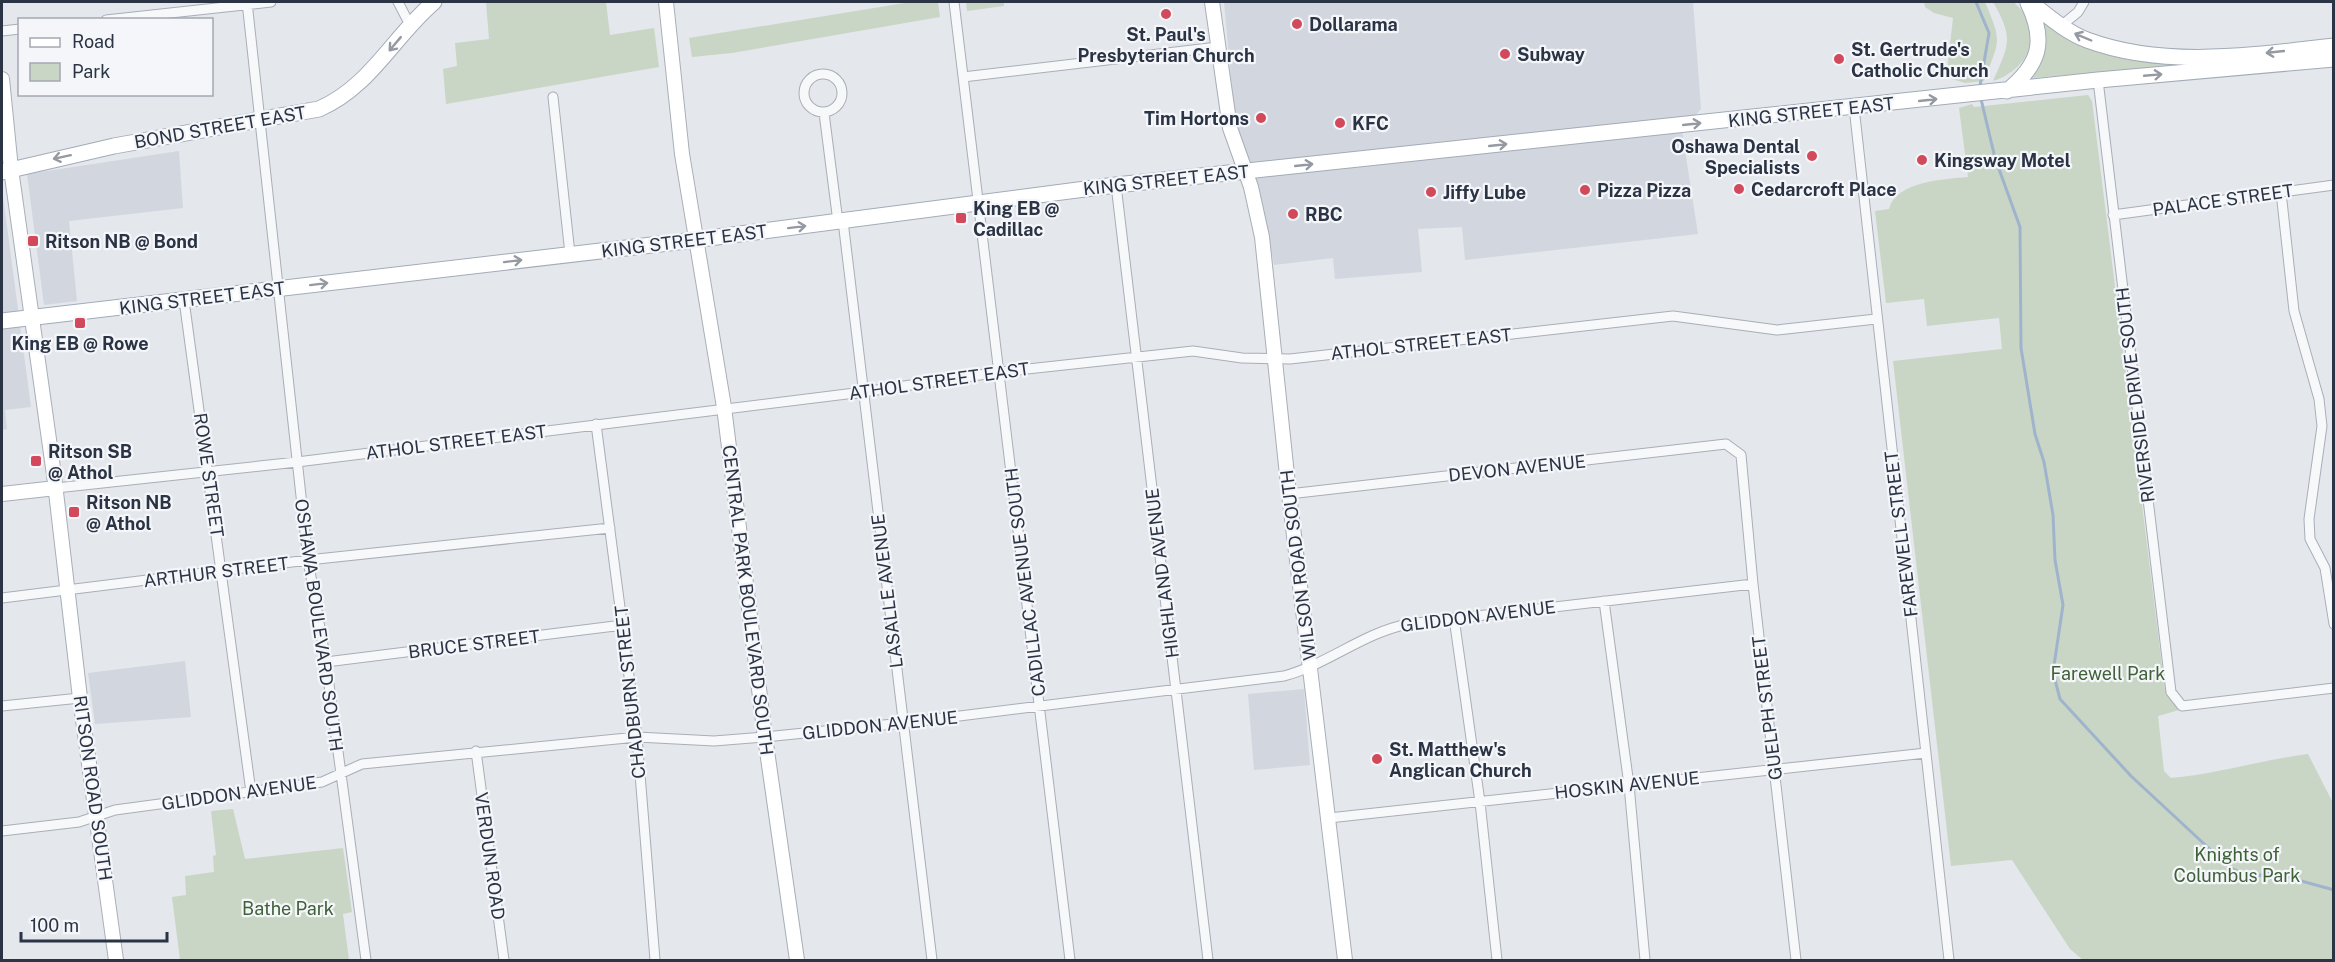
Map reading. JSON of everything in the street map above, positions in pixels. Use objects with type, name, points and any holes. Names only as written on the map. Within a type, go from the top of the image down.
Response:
[{"type":"main road","name":"BOND STREET EAST","points":[[6,170],[145,140],[319,109],[345,96],[364,79],[410,25],[434,2]]},
{"type":"main road","name":"CENTRAL PARK BOULEVARD SOUTH","points":[[666,2],[682,154],[724,407],[765,737],[797,960]]},
{"type":"main road","name":"WILSON ROAD SOUTH","points":[[1212,2],[1230,128],[1246,171],[1262,237],[1289,494],[1345,960]]},
{"type":"main road","points":[[2029,2],[2061,26],[2087,40],[2168,57],[2242,55],[2334,46]]},
{"type":"main road","points":[[2001,92],[2027,75],[2036,55],[2040,35],[2029,2]]},
{"type":"main road","name":"KING STREET EAST","points":[[2,321],[697,239],[1116,185],[1976,95],[2098,80],[2334,60]]},
{"type":"main road","name":"RITSON ROAD SOUTH","points":[[2,79],[6,170],[32,318],[56,488],[80,698],[116,960]]},
{"type":"main road","name":"ATHOL STREET EAST","points":[[2,494],[56,488]]},
{"type":"street","points":[[123,18],[271,2]]},
{"type":"street","points":[[398,2],[410,25]]},
{"type":"street","name":"CADILLAC AVENUE SOUTH","points":[[954,2],[1070,960]]},
{"type":"street","points":[[2061,26],[2078,12],[2084,2]]},
{"type":"street","name":"OSHAWA BOULEVARD SOUTH","points":[[247,3],[308,560],[326,662],[366,960]]},
{"type":"street","points":[[2,31],[18,29]]},
{"type":"street","points":[[963,77],[1218,47]]},
{"type":"street","points":[[821,74],[832,76],[841,88],[839,102],[824,113],[813,109],[804,97],[808,80],[821,74]]},
{"type":"street","name":"RIVERSIDE DRIVE SOUTH","points":[[2098,80],[2171,692],[2182,706],[2334,688]]},
{"type":"street","points":[[553,97],[570,254]]},
{"type":"street","name":"FAREWELL STREET","points":[[1854,107],[1949,960]]},
{"type":"street","name":"LASALLE AVENUE","points":[[824,113],[841,221],[863,392],[932,960]]},
{"type":"street","name":"HIGHLAND AVENUE","points":[[1116,185],[1208,960]]},
{"type":"street","name":"PALACE STREET","points":[[2113,215],[2334,185]]},
{"type":"street","points":[[2281,192],[2294,311],[2319,399],[2322,426],[2309,519],[2310,539],[2325,568],[2334,624]]},
{"type":"street","name":"ROWE STREET","points":[[184,300],[251,792]]},
{"type":"street","name":"ATHOL STREET EAST","points":[[56,488],[297,462],[724,407],[863,392],[1000,372],[1137,357],[1205,351],[1242,358],[1275,359],[1673,316],[1777,330],[1876,319]]},
{"type":"street","name":"CHADBURN STREET","points":[[596,424],[637,737],[655,960]]},
{"type":"street","name":"DEVON AVENUE","points":[[1289,494],[1726,444],[1741,455]]},
{"type":"street","name":"GUELPH STREET","points":[[1741,455],[1753,584],[1796,960]]},
{"type":"street","name":"ARTHUR STREET","points":[[2,598],[308,560],[610,528]]},
{"type":"street","name":"GLIDDON AVENUE","points":[[2,831],[79,822],[115,810],[322,782],[362,764],[637,737],[714,741],[765,737],[1040,707],[1284,676],[1310,667],[1390,627],[1753,584]]},
{"type":"street","points":[[1604,601],[1629,785],[1645,960]]},
{"type":"street","points":[[1454,618],[1480,802],[1497,960]]},
{"type":"street","name":"BRUCE STREET","points":[[326,662],[623,626]]},
{"type":"street","points":[[5,706],[80,698]]},
{"type":"street","name":"VERDUN ROAD","points":[[476,751],[504,960]]},
{"type":"street","name":"HOSKIN AVENUE","points":[[1329,818],[1926,753]]},
{"type":"shaded area","points":[[1224,2],[1693,2],[1701,109],[1682,131],[1698,234],[1465,260],[1462,227],[1418,229],[1422,272],[1335,279],[1333,258],[1274,265],[1268,234],[1236,133]]},
{"type":"shaded area","points":[[179,151],[183,208],[69,221],[77,301],[44,305],[27,174]]},
{"type":"shaded area","points":[[2,189],[31,407],[5,410],[7,429],[2,430]]},
{"type":"shaded area","points":[[185,661],[191,717],[95,724],[88,673]]},
{"type":"shaded area","points":[[1304,689],[1310,765],[1254,770],[1248,694]]},
{"type":"green space","points":[[486,2],[606,2],[610,35],[654,28],[659,67],[446,104],[443,69],[457,66],[455,43],[489,39]]},
{"type":"green space","points":[[911,2],[938,2],[940,17],[732,53],[692,57],[689,38]]},
{"type":"green space","points":[[966,2],[1004,2],[1004,6],[967,11]]},
{"type":"green space","points":[[1924,2],[1985,2],[1995,26],[1997,42],[1984,81],[1965,83],[1952,79],[1947,71],[1953,18],[1934,13],[1925,7]]},
{"type":"green space","points":[[1993,2],[2014,2],[2029,20],[2032,40],[2019,66],[1993,81],[2003,59],[2007,42],[2004,24]]},
{"type":"green space","points":[[2041,20],[2179,63],[2180,66],[2032,78],[2031,75],[2042,55],[2046,41]]},
{"type":"green space","name":"Knights of Columbus Park","points":[[2088,95],[2092,101],[2165,690],[2179,710],[2158,716],[2164,771],[2171,778],[2188,776],[2308,754],[2333,803],[2333,960],[2083,960],[2070,949],[2012,860],[1951,866],[1893,361],[2002,349],[1999,318],[1927,326],[1924,299],[1886,303],[1875,211],[1889,209],[1901,192],[1911,187],[1923,183],[1968,177],[1959,108],[1972,104],[1974,107]]},
{"type":"green space","name":"Bathe Park","points":[[233,809],[245,859],[343,848],[352,912],[343,914],[349,960],[180,960],[172,897],[186,895],[185,876],[214,872],[213,856],[216,855],[211,811]]},
{"type":"waterway","points":[[1976,2],[1989,33],[1980,86]]},
{"type":"waterway","points":[[1981,99],[1995,158],[2020,227],[2021,348],[2035,434],[2044,462],[2053,515],[2055,560],[2063,605],[2053,672],[2060,699],[2131,776],[2229,867],[2244,874],[2258,876],[2269,872],[2334,890]]},
{"type":"place","name":"St. Paul's Presbyterian Church","points":[[1166,14]]},
{"type":"place","name":"Dollarama","points":[[1297,24]]},
{"type":"place","name":"Subway","points":[[1505,54]]},
{"type":"place","name":"St. Gertrude's Catholic Church","points":[[1839,59]]},
{"type":"place","name":"Tim Hortons","points":[[1261,118]]},
{"type":"place","name":"KFC","points":[[1340,123]]},
{"type":"place","name":"Oshawa Dental Specialists","points":[[1812,156]]},
{"type":"place","name":"Kingsway Motel","points":[[1922,160]]},
{"type":"place","name":"Cedarcroft Place","points":[[1739,189]]},
{"type":"place","name":"Pizza Pizza","points":[[1585,190]]},
{"type":"place","name":"Jiffy Lube","points":[[1431,192]]},
{"type":"place","name":"RBC","points":[[1293,214]]},
{"type":"place","name":"King EB @ Cadillac","points":[[961,218]]},
{"type":"place","name":"Ritson NB @ Bond","points":[[33,241]]},
{"type":"place","name":"King EB @ Rowe","points":[[80,323]]},
{"type":"place","name":"Ritson SB @ Athol","points":[[36,461]]},
{"type":"place","name":"Ritson NB @ Athol","points":[[74,512]]},
{"type":"place","name":"St. Matthew's Anglican Church","points":[[1377,759]]},
{"type":"park label","name":"Farewell Park","points":[[2108,673]]}]
